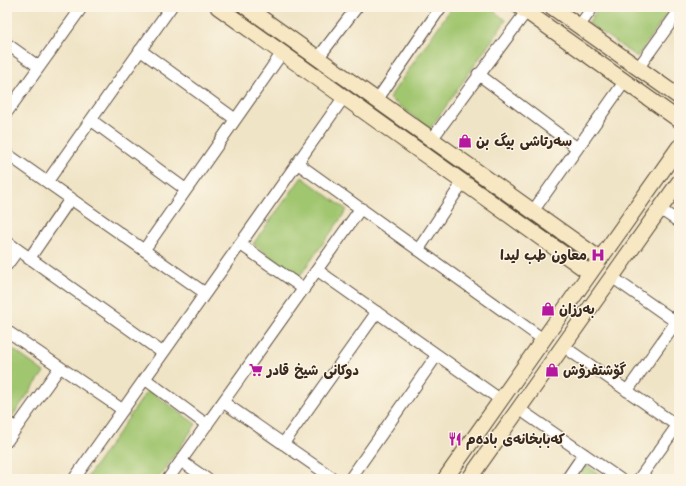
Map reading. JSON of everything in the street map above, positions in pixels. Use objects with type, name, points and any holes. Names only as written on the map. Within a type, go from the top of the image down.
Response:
[{"type":"street","points":[[46,182],[171,7]]},
{"type":"street","points":[[218,7],[590,273]]},
{"type":"street","points":[[246,7],[600,259]]},
{"type":"street","points":[[318,58],[357,7]]},
{"type":"street","points":[[377,100],[441,7]]},
{"type":"street","points":[[552,7],[679,97]]},
{"type":"street","points":[[579,26],[593,7]]},
{"type":"street","points":[[7,112],[39,67],[77,8]]},
{"type":"street","points":[[432,139],[523,9],[679,120]]},
{"type":"street","points":[[638,68],[679,11]]},
{"type":"street","points":[[7,44],[39,67]]},
{"type":"street","points":[[140,50],[235,119]]},
{"type":"street","points":[[144,250],[185,189],[282,53]]},
{"type":"street","points":[[478,74],[577,148]]},
{"type":"street","points":[[533,212],[625,81]]},
{"type":"street","points":[[74,479],[344,97]]},
{"type":"street","points":[[91,120],[185,189]]},
{"type":"street","points":[[446,479],[679,147]]},
{"type":"street","points":[[7,154],[205,293]]},
{"type":"street","points":[[297,163],[544,340]]},
{"type":"street","points":[[418,250],[463,182]]},
{"type":"street","points":[[469,479],[679,182]]},
{"type":"street","points":[[29,259],[71,198]]},
{"type":"street","points":[[168,479],[361,208]]},
{"type":"street","points":[[660,209],[679,222]]},
{"type":"street","points":[[7,242],[163,353]]},
{"type":"street","points":[[240,244],[304,289]]},
{"type":"street","points":[[7,265],[18,250]]},
{"type":"street","points":[[317,270],[501,400]]},
{"type":"street","points":[[612,277],[678,320],[627,391]]},
{"type":"street","points":[[283,444],[377,312]]},
{"type":"street","points":[[7,331],[122,410]]},
{"type":"street","points":[[563,346],[678,426],[639,479]]},
{"type":"street","points":[[350,479],[437,355]]},
{"type":"street","points":[[7,441],[11,425],[60,367]]},
{"type":"street","points":[[145,379],[207,425]]},
{"type":"street","points":[[223,402],[334,479]]},
{"type":"street","points":[[519,409],[620,479]]},
{"type":"street","points":[[475,437],[491,448]]},
{"type":"street","points":[[567,479],[584,454]]},
{"type":"street","points":[[181,461],[206,479]]},
{"type":"green space","points":[[452,7],[488,7],[506,20],[430,129],[389,98]]},
{"type":"green space","points":[[599,7],[671,7],[637,57],[588,23]]},
{"type":"green space","points":[[302,177],[347,210],[299,277],[253,244]]},
{"type":"green space","points":[[7,345],[44,372],[11,418],[7,415]]},
{"type":"green space","points":[[148,390],[196,424],[158,479],[86,479]]},
{"type":"green space","points":[[587,466],[606,479],[577,479]]},
{"type":"place","name":"سەرتاشی بیگ بن","points":[[465,141]]},
{"type":"place","name":"معاون طب لیدا","points":[[598,255]]},
{"type":"place","name":"بەرزان","points":[[548,309]]},
{"type":"place","name":"دوکانی شیخ قادر","points":[[256,370]]},
{"type":"place","name":"گۆشتفرۆش","points":[[552,370]]},
{"type":"place","name":"کەبابخانەی بادەم","points":[[455,439]]}]
